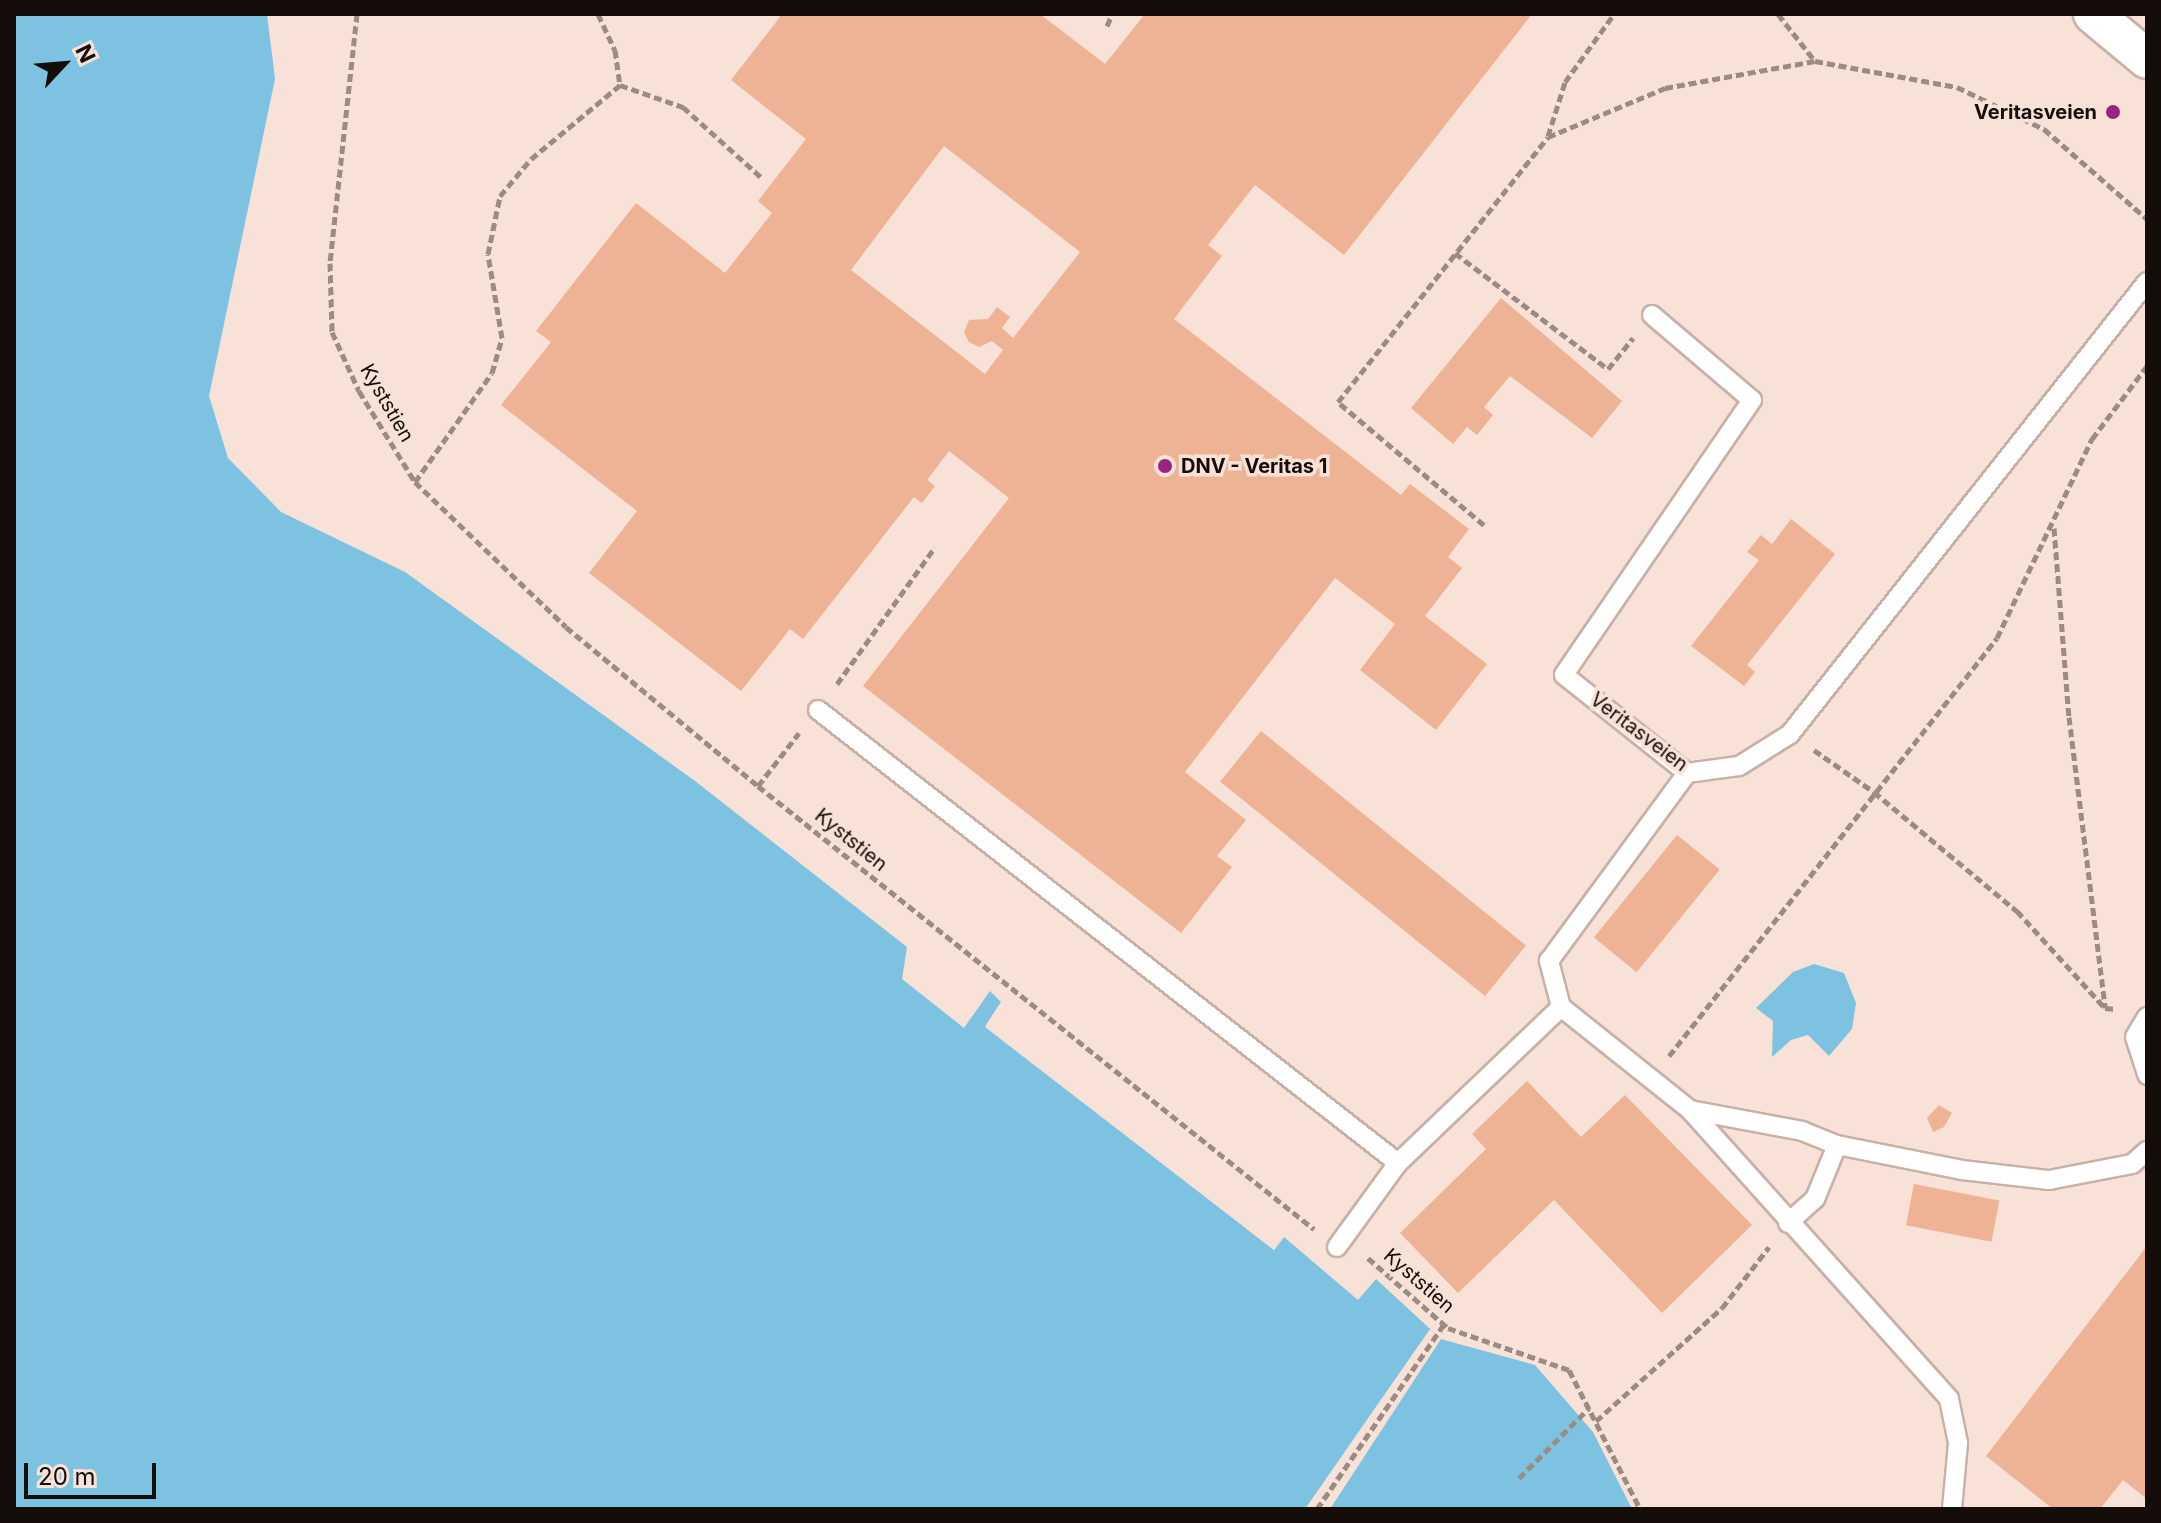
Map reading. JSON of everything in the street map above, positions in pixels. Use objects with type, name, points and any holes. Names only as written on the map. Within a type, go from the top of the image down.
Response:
[{"type":"street","points":[[2093,14],[2147,59]]},
{"type":"lane","name":"Veritasveien","points":[[1652,315],[1752,400],[1564,675],[1687,773],[1739,766],[1790,734],[2147,282]]},
{"type":"lane","points":[[818,710],[1398,1163]]},
{"type":"lane","points":[[1687,773],[1549,961],[1561,1007],[1690,1110],[1788,1223],[1949,1399],[1958,1443],[1952,1509]]},
{"type":"lane","points":[[1337,1247],[1398,1163],[1561,1007]]},
{"type":"lane","points":[[2140,1013],[2135,1037],[2147,1075]]},
{"type":"lane","points":[[1690,1110],[1802,1131],[1837,1145],[1962,1170],[2049,1180],[2132,1164],[2147,1151]]},
{"type":"lane","points":[[1788,1223],[1815,1199],[1837,1145]]},
{"type":"path","name":"Kyststien","points":[[357,14],[330,263],[332,332],[359,391],[415,482],[566,627],[758,786],[1337,1247],[1376,1261],[1444,1324],[1569,1370],[1640,1509]]},
{"type":"path","points":[[598,14],[615,50],[620,85]]},
{"type":"path","points":[[1107,26],[1112,14]]},
{"type":"path","points":[[1484,525],[1338,402],[1548,137],[1565,82],[1614,14]]},
{"type":"path","points":[[1778,14],[1815,61]]},
{"type":"path","points":[[1548,137],[1665,88],[1815,61],[1957,87],[2044,129],[2147,219]]},
{"type":"path","points":[[415,482],[492,373],[502,338],[488,254],[500,196],[531,159],[620,85]]},
{"type":"path","points":[[620,85],[683,107],[762,178]]},
{"type":"path","points":[[1455,253],[1608,369],[1652,315]]},
{"type":"path","points":[[1651,1079],[1997,638],[2054,527],[2092,439],[2147,366]]},
{"type":"path","points":[[2054,527],[2069,717],[2105,1008]]},
{"type":"path","points":[[758,786],[818,710],[935,547]]},
{"type":"path","points":[[1790,734],[1874,792],[2017,911],[2105,1008],[2140,1013]]},
{"type":"path","points":[[1596,1421],[1722,1308],[1788,1223]]},
{"type":"path","points":[[1317,1509],[1444,1324]]},
{"type":"path","points":[[1519,1478],[1589,1408]]},
{"type":"water","points":[[14,14],[267,14],[275,79],[209,396],[228,458],[281,512],[405,572],[695,781],[907,947],[902,979],[964,1028],[990,991],[1001,1002],[985,1027],[1274,1250],[1284,1237],[1358,1300],[1376,1279],[1441,1339],[1535,1365],[1593,1432],[1632,1509],[14,1509]]},
{"type":"water","points":[[1814,964],[1844,973],[1856,1003],[1852,1029],[1829,1056],[1808,1035],[1791,1040],[1772,1057],[1773,1021],[1756,1008],[1793,972]]},
{"type":"pier","points":[[1001,1002],[990,1025],[1273,1244],[1286,1234],[1274,1250],[986,1025]]},
{"type":"pier","points":[[1430,1329],[1441,1339],[1330,1509],[1305,1509]]},
{"type":"building","name":"DNV - Veritas 1","points":[[776,14],[1040,14],[1105,64],[1145,14],[1532,14],[1344,255],[1255,185],[1208,245],[1222,256],[1174,319],[1401,495],[1410,484],[1469,529],[1448,557],[1462,568],[1425,616],[1487,664],[1436,730],[1360,670],[1395,624],[1335,578],[1185,772],[1246,820],[1217,856],[1232,867],[1181,933],[863,686],[1009,498],[949,451],[927,480],[935,486],[922,503],[914,497],[803,639],[790,629],[741,691],[589,573],[637,511],[501,405],[551,342],[536,331],[636,203],[725,273],[772,213],[758,201],[806,139],[731,80],[780,17]],"holes":[[[944,146],[1080,252],[1013,338],[1002,328],[1010,317],[997,307],[988,319],[969,320],[964,332],[969,342],[979,347],[992,341],[1003,350],[985,374],[851,270]]]},
{"type":"building","points":[[1501,298],[1622,401],[1592,438],[1510,376],[1484,407],[1493,415],[1477,435],[1467,427],[1453,444],[1411,408]]},
{"type":"building","points":[[1791,519],[1835,554],[1747,665],[1755,672],[1744,686],[1691,646],[1759,560],[1747,552],[1761,535],[1772,544]]},
{"type":"building","points":[[1261,731],[1526,946],[1485,996],[1220,782]]},
{"type":"building","points":[[1677,835],[1720,870],[1637,972],[1594,938]]},
{"type":"building","points":[[1527,1081],[1581,1137],[1625,1095],[1752,1225],[1662,1313],[1554,1200],[1458,1293],[1400,1233],[1486,1149],[1472,1134]]},
{"type":"building","points":[[1939,1105],[1952,1113],[1944,1127],[1933,1132],[1927,1118]]},
{"type":"building","points":[[1914,1184],[1999,1201],[1991,1242],[1906,1225]]},
{"type":"building","points":[[2147,1246],[2147,1499],[2123,1480],[2100,1509],[2053,1509],[1986,1456]]},
{"type":"place","name":"Veritasveien","points":[[2113,112]]},
{"type":"place","name":"DNV - Veritas 1","points":[[1165,466]]}]
